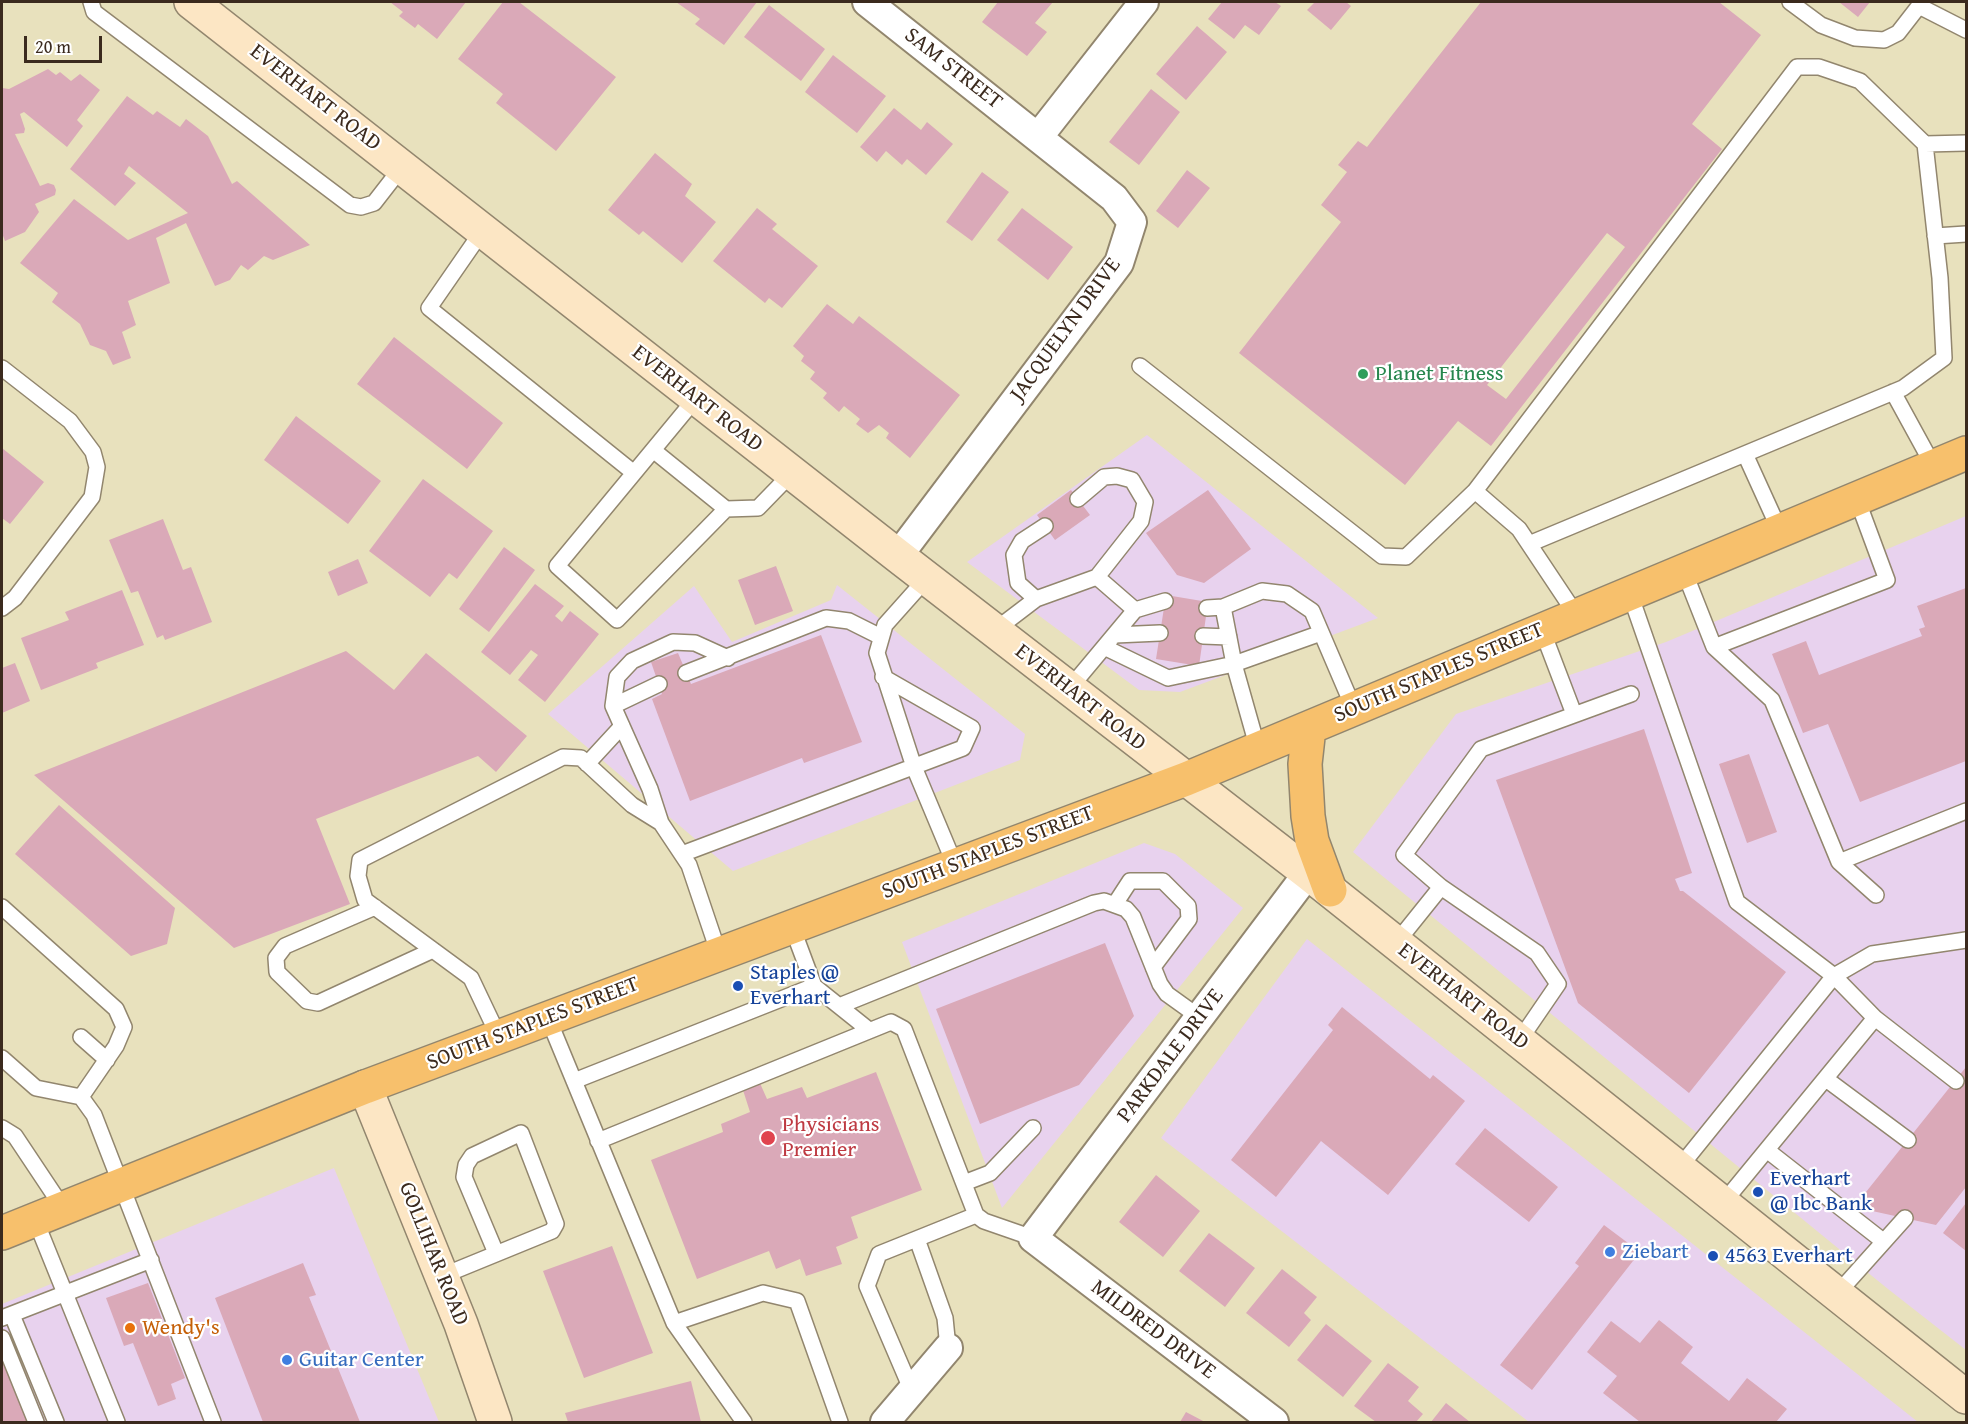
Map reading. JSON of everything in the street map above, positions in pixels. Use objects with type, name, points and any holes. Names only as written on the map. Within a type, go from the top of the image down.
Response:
[{"type":"main road","name":"EVERHART ROAD","points":[[191,2],[926,579],[1319,881],[1966,1397]]},
{"type":"main road","name":"SOUTH STAPLES STREET","points":[[2,1233],[365,1087],[1186,779],[1966,453]]},
{"type":"main road","points":[[1309,728],[1305,764],[1308,816],[1319,881]]},
{"type":"main road","name":"GOLLIHAR ROAD","points":[[365,1087],[442,1276],[495,1422]]},
{"type":"street","name":"SAM STREET","points":[[867,2],[1039,136]]},
{"type":"street","points":[[1039,136],[1144,2]]},
{"type":"street","name":"JACQUELYN DRIVE","points":[[898,556],[1119,263],[1132,222],[1114,198],[1039,136]]},
{"type":"street","name":"PARKDALE DRIVE","points":[[1033,1238],[1200,1017],[1319,881]]},
{"type":"street","name":"MILDRED DRIVE","points":[[1033,1238],[1274,1422]]},
{"type":"street","points":[[885,1422],[948,1348]]},
{"type":"lane","points":[[91,2],[94,12],[350,205],[361,207],[374,203],[402,167]]},
{"type":"lane","points":[[1790,2],[1821,25],[1855,38],[1884,40],[1898,33],[1920,4],[1966,30]]},
{"type":"lane","points":[[1140,366],[1382,556],[1406,557],[1475,491],[1797,67],[1819,67],[1860,81],[1925,144],[1935,236],[1944,358],[1903,388],[1529,544]]},
{"type":"lane","points":[[1925,144],[1966,143]]},
{"type":"lane","points":[[483,230],[429,308],[634,473]]},
{"type":"lane","points":[[1935,236],[1966,234]]},
{"type":"lane","points":[[2,368],[70,422],[93,452],[97,467],[92,497],[15,598],[2,608]]},
{"type":"lane","points":[[1893,392],[1934,467]]},
{"type":"lane","points":[[696,398],[557,566],[617,620],[726,509]]},
{"type":"lane","points":[[653,450],[726,509],[758,508],[792,473]]},
{"type":"lane","points":[[1745,454],[1780,531]]},
{"type":"lane","points":[[994,631],[1036,599],[1097,577],[1140,521],[1145,502],[1132,480],[1117,476],[1104,477],[1078,499]]},
{"type":"lane","points":[[1475,491],[1519,529],[1577,616]]},
{"type":"lane","points":[[1714,647],[1887,580],[1857,499]]},
{"type":"lane","points":[[1036,599],[1018,583],[1014,555],[1022,541],[1045,526]]},
{"type":"lane","points":[[1684,571],[1714,647],[1772,700],[1839,862],[1876,895]]},
{"type":"lane","points":[[1097,577],[1135,610]]},
{"type":"lane","points":[[926,579],[885,625],[876,653],[914,767],[956,865]]},
{"type":"lane","points":[[1258,749],[1234,664],[1229,637],[1215,608],[1262,591],[1287,594],[1312,611],[1354,709]]},
{"type":"lane","points":[[1630,594],[1737,902],[1834,976],[1875,1018],[1956,1081]]},
{"type":"lane","points":[[1069,689],[1135,610],[1165,601]]},
{"type":"lane","points":[[686,674],[826,618],[849,621],[881,637]]},
{"type":"lane","points":[[1542,630],[1574,714]]},
{"type":"lane","points":[[1115,634],[1160,633]]},
{"type":"lane","points":[[1104,647],[1168,678],[1234,664],[1321,633]]},
{"type":"lane","points":[[1203,636],[1229,637]]},
{"type":"lane","points":[[719,954],[689,865],[661,823],[650,789],[613,706],[617,677],[632,661],[673,642],[695,643],[728,658]]},
{"type":"lane","points":[[682,854],[963,748],[972,728],[883,677]]},
{"type":"lane","points":[[613,706],[659,684]]},
{"type":"lane","points":[[1519,1041],[1558,984],[1537,953],[1441,887],[1404,855],[1481,749],[1631,694]]},
{"type":"lane","points":[[587,764],[622,726]]},
{"type":"lane","points":[[499,1037],[471,978],[365,900],[358,876],[360,860],[563,757],[581,758],[632,805],[661,823]]},
{"type":"lane","points":[[1839,862],[1966,811]]},
{"type":"lane","points":[[1115,904],[1130,881],[1163,881],[1188,906],[1189,920],[1153,967]]},
{"type":"lane","points":[[1396,943],[1441,887]]},
{"type":"lane","points":[[839,1006],[1094,903],[1104,902],[1125,909],[1133,917],[1153,967],[1167,994],[1200,1017]]},
{"type":"lane","points":[[2,907],[116,1009],[124,1027],[107,1060],[81,1097]]},
{"type":"lane","points":[[375,907],[285,946],[276,958],[277,972],[307,1001],[318,1003],[334,998],[433,950]]},
{"type":"lane","points":[[792,927],[814,986],[868,1030]]},
{"type":"lane","points":[[1679,1168],[1834,976],[1872,954],[1966,940]]},
{"type":"lane","points":[[573,1080],[814,986]]},
{"type":"lane","points":[[548,1018],[674,1323],[744,1422]]},
{"type":"lane","points":[[1723,1203],[1875,1018]]},
{"type":"lane","points":[[598,1141],[891,1022],[904,1029],[976,1215],[984,1221],[1033,1238]]},
{"type":"lane","points":[[81,1037],[107,1060]]},
{"type":"lane","points":[[2,1058],[36,1088],[81,1097],[94,1115],[213,1422]]},
{"type":"lane","points":[[1826,1078],[1908,1140]]},
{"type":"lane","points":[[2,1128],[15,1136],[49,1214],[65,1294],[117,1422]]},
{"type":"lane","points":[[964,1183],[990,1173],[1034,1128]]},
{"type":"lane","points":[[442,1276],[552,1231],[556,1224],[520,1133],[472,1156],[466,1165],[464,1177],[496,1253]]},
{"type":"lane","points":[[1768,1151],[1883,1241]]},
{"type":"lane","points":[[912,1391],[867,1286],[879,1254],[976,1215]]},
{"type":"lane","points":[[1837,1294],[1905,1218]]},
{"type":"lane","points":[[917,1239],[945,1318],[948,1348]]},
{"type":"lane","points":[[56,1422],[7,1317],[151,1260]]},
{"type":"lane","points":[[674,1323],[763,1293],[797,1301],[840,1422]]},
{"type":"lane","points":[[2,1338],[36,1422]]},
{"type":"shaded area","points":[[1147,435],[1378,618],[1180,692],[1139,690],[967,562]]},
{"type":"shaded area","points":[[1966,516],[1966,1350],[1888,1289],[1353,852],[1456,714],[1666,642]]},
{"type":"shaded area","points":[[837,585],[1025,734],[1020,760],[733,871],[548,714],[694,586],[732,642],[831,600]]},
{"type":"shaded area","points":[[1144,843],[1175,854],[1243,908],[1002,1208],[902,942]]},
{"type":"shaded area","points":[[1307,939],[1918,1422],[1529,1422],[1161,1138]]},
{"type":"shaded area","points":[[334,1168],[439,1422],[2,1422],[2,1304]]},
{"type":"building","points":[[390,2],[466,2],[437,39],[418,24],[415,28],[399,16],[403,12]]},
{"type":"building","points":[[503,2],[519,2],[616,77],[556,151],[496,103],[503,94],[458,59]]},
{"type":"building","points":[[676,2],[757,2],[724,45],[695,24],[700,19]]},
{"type":"building","points":[[998,2],[1053,2],[1035,23],[1047,32],[1027,56],[982,22]]},
{"type":"building","points":[[1222,2],[1275,2],[1281,6],[1259,35],[1245,25],[1234,39],[1208,19]]},
{"type":"building","points":[[1315,2],[1346,2],[1351,6],[1331,30],[1307,10]]},
{"type":"building","points":[[1481,2],[1719,2],[1761,35],[1692,124],[1722,149],[1491,446],[1458,421],[1405,485],[1239,353],[1341,222],[1321,205],[1347,172],[1338,165],[1358,141],[1367,147]],"holes":[[[1607,233],[1625,247],[1506,399],[1487,385]]]},
{"type":"building","points":[[1839,2],[1870,2],[1858,17]]},
{"type":"building","points":[[769,5],[825,49],[801,81],[744,37]]},
{"type":"building","points":[[1197,26],[1227,52],[1186,100],[1156,74]]},
{"type":"building","points":[[833,55],[886,96],[857,133],[805,92]]},
{"type":"building","points":[[48,69],[56,75],[60,72],[71,81],[80,74],[100,90],[77,120],[83,126],[67,147],[24,112],[20,114],[25,129],[24,133],[15,134],[40,186],[48,183],[54,185],[56,190],[55,195],[35,204],[39,212],[25,232],[5,241],[2,233],[2,88],[9,89]]},
{"type":"building","points":[[1151,89],[1180,112],[1139,165],[1109,142]]},
{"type":"building","points":[[127,96],[153,115],[157,111],[180,127],[186,119],[208,136],[232,184],[237,181],[310,245],[273,260],[264,256],[248,270],[241,265],[230,280],[215,286],[186,223],[156,238],[170,283],[128,301],[136,325],[122,332],[131,358],[113,365],[106,351],[90,345],[80,324],[52,302],[58,293],[20,263],[74,199],[128,240],[188,213],[129,166],[124,174],[136,183],[115,206],[70,169]]},
{"type":"building","points":[[894,108],[921,130],[927,122],[953,144],[926,175],[907,159],[902,165],[886,151],[877,162],[860,147]]},
{"type":"building","points":[[655,153],[692,184],[685,196],[716,222],[682,263],[643,231],[639,235],[608,210]]},
{"type":"building","points":[[1187,170],[1210,188],[1178,228],[1156,211]]},
{"type":"building","points":[[982,172],[1009,192],[972,241],[946,222]]},
{"type":"building","points":[[757,208],[777,224],[772,229],[818,266],[782,308],[769,298],[765,303],[713,261]]},
{"type":"building","points":[[1022,208],[1073,247],[1048,280],[997,240]]},
{"type":"building","points":[[827,304],[853,324],[859,316],[960,395],[910,458],[886,438],[889,433],[879,425],[868,433],[856,424],[860,419],[844,406],[839,412],[823,398],[827,393],[810,379],[815,372],[801,361],[804,356],[793,346]]},
{"type":"building","points":[[394,337],[503,423],[467,469],[357,384]]},
{"type":"building","points":[[296,416],[381,481],[348,524],[264,460]]},
{"type":"building","points":[[2,448],[44,482],[10,524],[2,518]]},
{"type":"building","points":[[423,479],[493,531],[457,579],[449,573],[430,597],[369,551]]},
{"type":"building","points":[[1071,490],[1090,515],[1055,540],[1037,515]]},
{"type":"building","points":[[1208,490],[1251,549],[1204,583],[1177,575],[1146,533]]},
{"type":"building","points":[[163,519],[183,570],[191,567],[212,622],[165,640],[163,635],[157,638],[138,591],[131,593],[109,540]]},
{"type":"building","points":[[504,547],[535,570],[489,632],[459,609]]},
{"type":"building","points":[[358,559],[368,583],[338,596],[328,572]]},
{"type":"building","points":[[776,566],[793,611],[755,625],[738,580]]},
{"type":"building","points":[[535,584],[564,606],[555,616],[562,622],[570,611],[599,634],[545,702],[518,680],[538,655],[531,650],[510,675],[481,652]]},
{"type":"building","points":[[1966,588],[1966,761],[1860,802],[1828,724],[1803,733],[1772,654],[1806,641],[1819,675],[1922,636],[1919,629],[1925,627],[1917,606]]},
{"type":"building","points":[[122,590],[144,645],[96,663],[98,668],[41,690],[21,638],[69,620],[65,612]]},
{"type":"building","points":[[1166,595],[1208,602],[1199,666],[1156,659]]},
{"type":"building","points":[[821,635],[862,742],[804,763],[802,758],[690,801],[652,699],[662,694],[651,662],[678,653],[691,684]]},
{"type":"building","points":[[346,651],[394,690],[426,653],[527,736],[496,772],[478,756],[316,819],[350,904],[234,948],[34,775]]},
{"type":"building","points":[[15,663],[30,701],[2,713],[2,668]]},
{"type":"building","points":[[1644,729],[1692,873],[1675,879],[1680,891],[1683,891],[1786,972],[1689,1093],[1578,1003],[1496,780]]},
{"type":"building","points":[[1749,754],[1777,832],[1747,843],[1719,764]]},
{"type":"building","points":[[59,805],[175,908],[167,944],[131,956],[15,854]]},
{"type":"building","points":[[1105,943],[1134,1016],[1079,1085],[980,1124],[936,1009]]},
{"type":"building","points":[[1342,1007],[1430,1079],[1433,1075],[1465,1101],[1388,1195],[1321,1141],[1276,1197],[1231,1160],[1333,1030],[1328,1025]]},
{"type":"building","points":[[1966,1067],[1966,1187],[1936,1225],[1854,1207]]},
{"type":"building","points":[[876,1072],[922,1190],[851,1217],[858,1238],[836,1247],[842,1264],[806,1276],[800,1259],[776,1269],[769,1251],[697,1279],[651,1160],[723,1132],[721,1124],[750,1112],[742,1087],[759,1081],[767,1099],[802,1087],[807,1098]]},
{"type":"building","points":[[1485,1128],[1558,1187],[1529,1222],[1455,1164]]},
{"type":"building","points":[[1156,1175],[1200,1211],[1163,1257],[1119,1222]]},
{"type":"building","points":[[1966,1203],[1966,1251],[1943,1233]]},
{"type":"building","points":[[1604,1225],[1640,1252],[1532,1390],[1500,1365],[1579,1266],[1575,1263]]},
{"type":"building","points":[[1209,1233],[1255,1268],[1225,1307],[1179,1271]]},
{"type":"building","points":[[612,1246],[653,1353],[584,1378],[543,1271]]},
{"type":"building","name":"Guitar Center","points":[[303,1263],[316,1295],[309,1297],[360,1422],[263,1422],[215,1298]]},
{"type":"building","points":[[1282,1269],[1317,1297],[1304,1313],[1311,1320],[1289,1347],[1246,1313]]},
{"type":"building","points":[[148,1283],[185,1378],[171,1384],[176,1399],[158,1406],[133,1343],[124,1346],[106,1298]]},
{"type":"building","points":[[1659,1320],[1693,1347],[1681,1363],[1729,1401],[1747,1378],[1787,1409],[1776,1422],[1640,1422],[1603,1393],[1617,1376],[1587,1352],[1611,1321],[1640,1343]]},
{"type":"building","points":[[1326,1324],[1372,1361],[1343,1397],[1297,1360]]},
{"type":"building","points":[[2,1351],[30,1422],[2,1422]]},
{"type":"building","points":[[1388,1363],[1419,1387],[1408,1401],[1423,1414],[1416,1422],[1376,1422],[1354,1406]]},
{"type":"building","points":[[691,1381],[701,1422],[568,1422],[565,1413]]},
{"type":"building","points":[[1446,1403],[1470,1422],[1431,1422]]},
{"type":"building","points":[[1186,1412],[1205,1422],[1180,1422]]},
{"type":"place","name":"Planet Fitness","points":[[1363,374]]},
{"type":"place","name":"Staples @ Everhart","points":[[738,986]]},
{"type":"place","name":"Physicians Premier","points":[[768,1138]]},
{"type":"place","name":"Everhart @ Ibc Bank","points":[[1758,1192]]},
{"type":"place","name":"Ziebart","points":[[1610,1252]]},
{"type":"place","name":"4563 Everhart","points":[[1713,1256]]},
{"type":"place","name":"Wendy's","points":[[130,1328]]},
{"type":"place","name":"Guitar Center","points":[[287,1360]]}]
